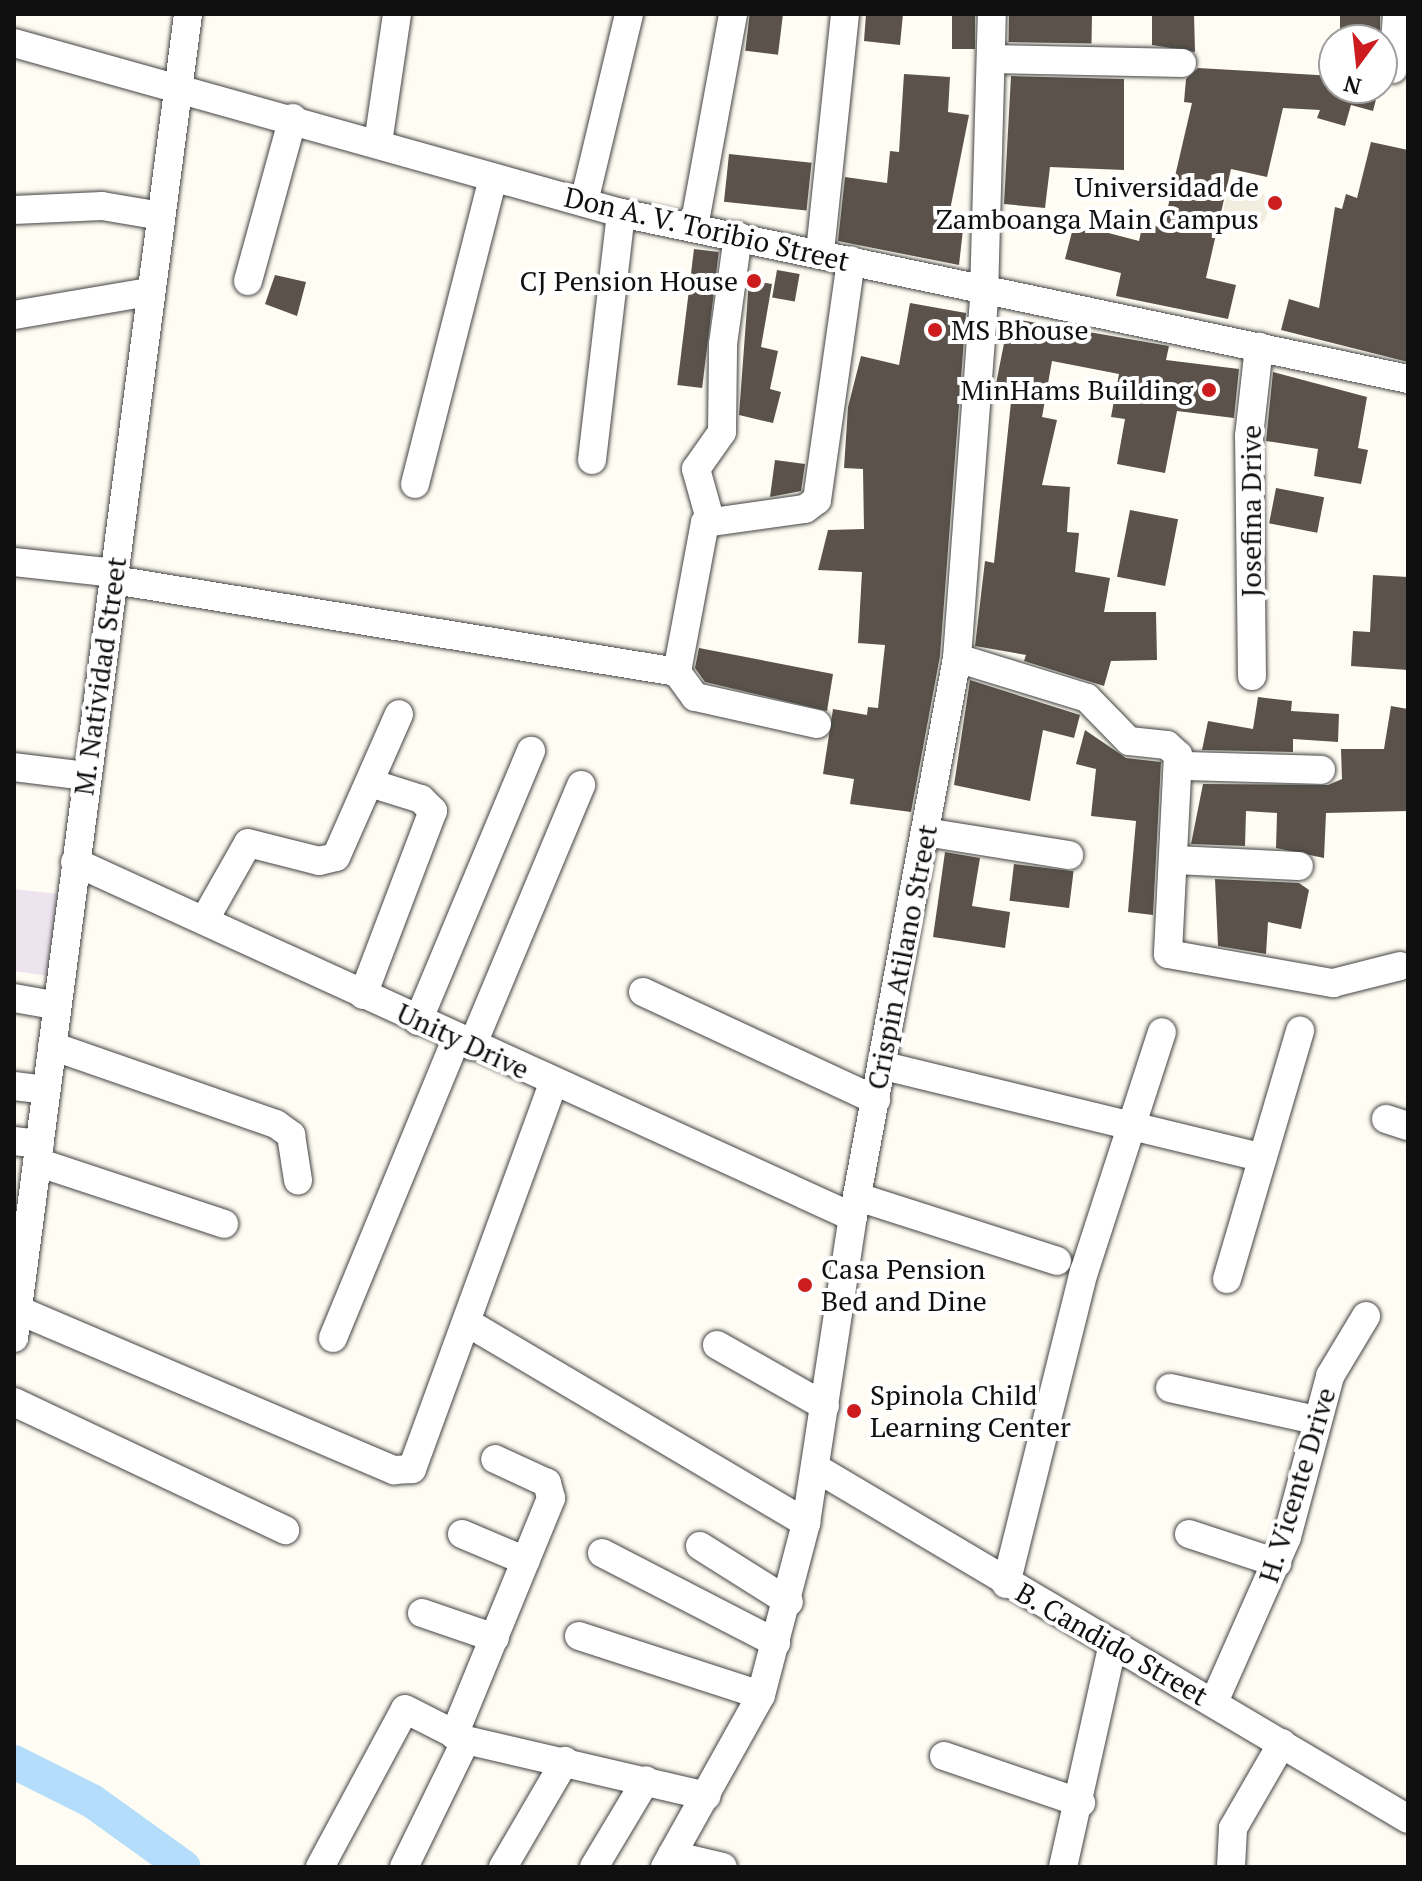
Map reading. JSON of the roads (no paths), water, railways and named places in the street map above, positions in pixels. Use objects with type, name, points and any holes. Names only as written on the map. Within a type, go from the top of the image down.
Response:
[{"type":"street","name":"M. Natividad Street","points":[[14,1338],[21,1229],[31,1149],[46,1090],[53,1005],[114,576],[148,292],[181,85],[188,14]]},
{"type":"street","points":[[378,143],[397,14]]},
{"type":"street","points":[[584,202],[629,14]]},
{"type":"street","points":[[694,227],[733,14]]},
{"type":"street","points":[[820,252],[845,14]]},
{"type":"street","name":"Crispin Atilano Street","points":[[668,1861],[761,1695],[789,1602],[816,1468],[856,1207],[957,658],[984,295],[992,14]]},
{"type":"street","name":"Don A. V. Toribio Street","points":[[14,43],[181,85],[621,213],[820,252],[984,295],[1259,347],[1408,379]]},
{"type":"street","points":[[992,59],[1182,63]]},
{"type":"street","points":[[248,281],[293,118]]},
{"type":"street","points":[[415,484],[493,178]]},
{"type":"street","points":[[14,210],[102,206],[161,216]]},
{"type":"street","points":[[592,460],[621,213]]},
{"type":"street","points":[[738,236],[723,344],[722,432],[696,469],[710,519],[700,537],[677,672],[685,693],[695,697],[817,724]]},
{"type":"street","points":[[710,519],[805,509],[817,500],[851,260]]},
{"type":"street","points":[[14,315],[148,292]]},
{"type":"street","name":"Josefina Drive","points":[[1252,676],[1249,436],[1259,347]]},
{"type":"street","points":[[14,562],[114,576],[677,672]]},
{"type":"street","points":[[957,658],[1087,698],[1129,741],[1167,745],[1182,766],[1168,954],[1333,983],[1400,966]]},
{"type":"street","points":[[205,919],[248,843],[319,861],[336,857],[399,714]]},
{"type":"street","points":[[418,1021],[531,751]]},
{"type":"street","points":[[1182,766],[1321,770]]},
{"type":"street","points":[[14,767],[86,776]]},
{"type":"street","points":[[363,995],[433,811],[421,799],[370,783]]},
{"type":"street","points":[[333,1338],[581,785]]},
{"type":"street","points":[[925,832],[1069,855]]},
{"type":"street","points":[[1175,860],[1299,866]]},
{"type":"street","name":"Unity Drive","points":[[75,862],[205,919],[553,1083],[856,1207],[1057,1261]]},
{"type":"street","points":[[643,992],[876,1100]]},
{"type":"street","points":[[14,998],[53,1005]]},
{"type":"street","points":[[1227,1279],[1260,1157],[1300,1031]]},
{"type":"street","points":[[1006,1584],[1084,1272],[1162,1032]]},
{"type":"street","points":[[52,1046],[276,1124],[291,1135],[298,1180]]},
{"type":"street","points":[[884,1066],[1260,1157]]},
{"type":"street","points":[[18,1310],[404,1473],[423,1447],[553,1083]]},
{"type":"street","points":[[14,1086],[46,1090]]},
{"type":"street","points":[[31,1149],[224,1224]]},
{"type":"street","name":"H. Vicente Drive","points":[[1214,1702],[1277,1563],[1315,1420],[1341,1349],[1366,1316]]},
{"type":"street","points":[[468,1323],[806,1523]]},
{"type":"street","points":[[717,1345],[825,1406]]},
{"type":"street","points":[[1170,1388],[1315,1420]]},
{"type":"street","points":[[14,1402],[285,1530]]},
{"type":"street","points":[[404,1867],[460,1737],[552,1490],[495,1459]]},
{"type":"street","name":"B. Candido Street","points":[[816,1468],[1006,1584],[1214,1702],[1408,1819]]},
{"type":"street","points":[[462,1534],[526,1561]]},
{"type":"street","points":[[1189,1534],[1277,1563]]},
{"type":"street","points":[[700,1546],[789,1602]]},
{"type":"street","points":[[602,1553],[776,1643]]},
{"type":"street","points":[[422,1613],[495,1638]]},
{"type":"street","points":[[579,1636],[761,1695]]},
{"type":"street","points":[[1063,1867],[1081,1803],[1113,1644]]},
{"type":"street","points":[[320,1867],[399,1712],[411,1711],[460,1737],[707,1796]]},
{"type":"street","points":[[1231,1867],[1233,1828],[1282,1743]]},
{"type":"street","points":[[944,1756],[1081,1803]]},
{"type":"street","points":[[503,1867],[565,1761]]},
{"type":"street","points":[[594,1867],[646,1780]]},
{"type":"street","points":[[668,1861],[723,1867]]},
{"type":"waterway","points":[[14,1762],[92,1801],[184,1867]]},
{"type":"place","name":"Universidad de Zamboanga Main Campus","points":[[1275,203]]},
{"type":"place","name":"CJ Pension House","points":[[754,281]]},
{"type":"place","name":"MS Bhouse","points":[[935,330]]},
{"type":"place","name":"MinHams Building","points":[[1209,390]]},
{"type":"place","name":"Casa Pension Bed and Dine","points":[[805,1285]]},
{"type":"place","name":"Spinola Child Learning Center","points":[[854,1411]]}]
